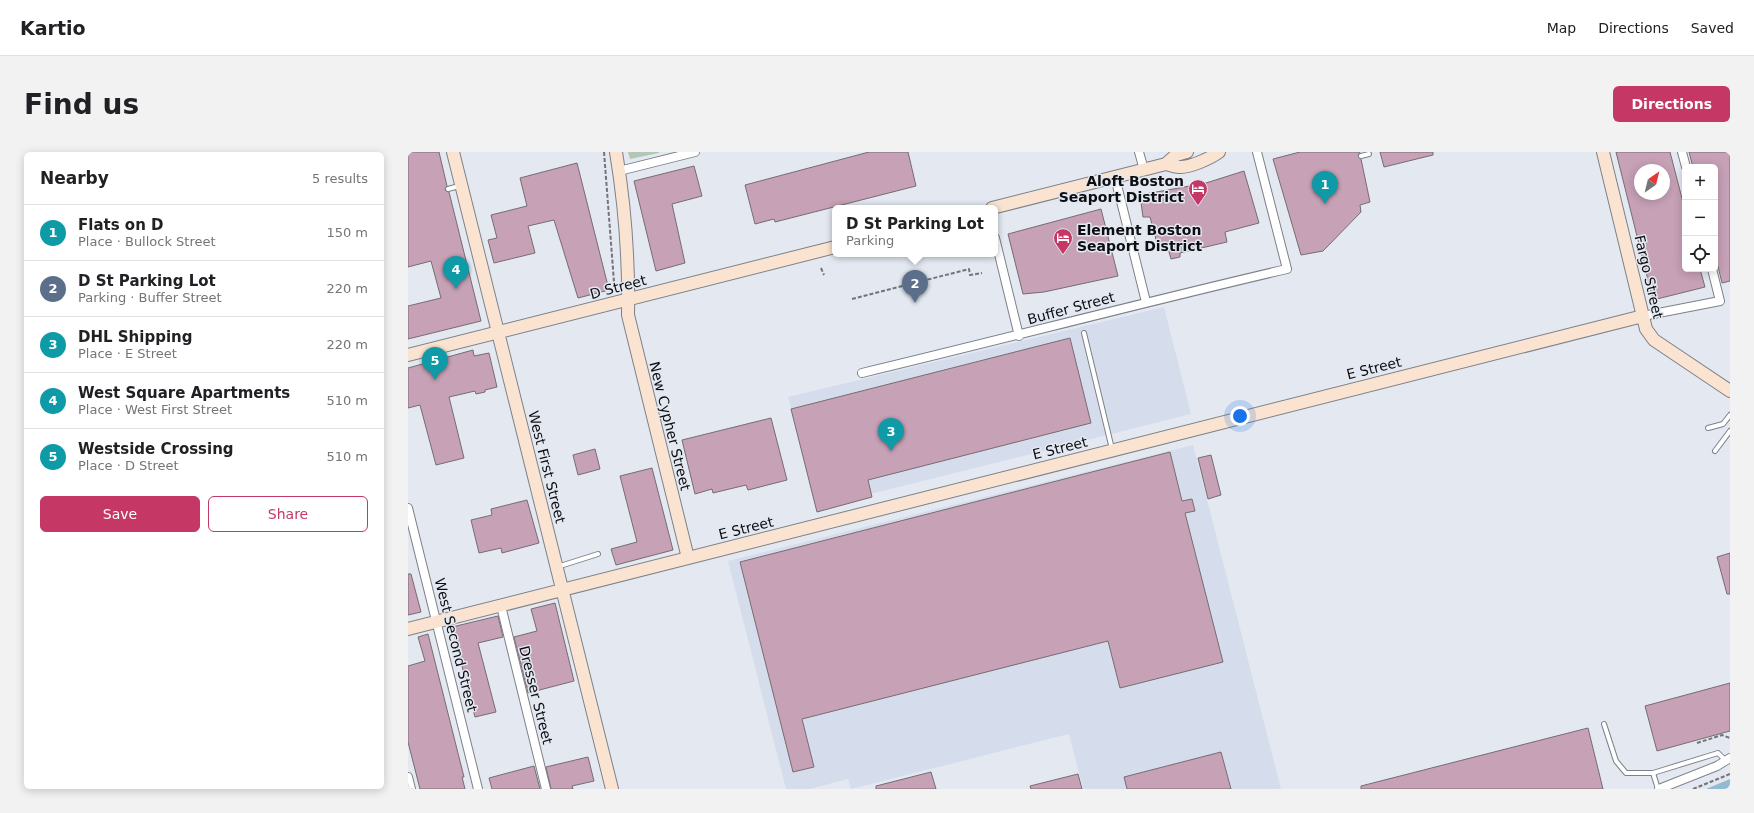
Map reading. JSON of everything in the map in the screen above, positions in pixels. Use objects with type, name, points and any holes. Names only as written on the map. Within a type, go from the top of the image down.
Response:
[{"type":"street","name":"West First Street","points":[[453,152],[612,789]]},
{"type":"street","name":"New Cypher Street","points":[[616,152],[627,243],[628,315],[688,558]]},
{"type":"street","points":[[619,171],[695,152]]},
{"type":"street","points":[[1140,152],[1144,170]]},
{"type":"street","points":[[998,206],[1166,164],[1176,155],[1187,152]]},
{"type":"street","points":[[1166,164],[1180,167],[1185,166],[1212,158],[1219,152]]},
{"type":"street","name":"Buffer Street","points":[[862,373],[1019,336],[1146,302],[1287,269],[1257,152]]},
{"type":"street","name":"Fargo Street","points":[[1603,152],[1646,329],[1654,340],[1730,391]]},
{"type":"street","points":[[1682,152],[1685,164]]},
{"type":"street","points":[[1115,177],[1146,302]]},
{"type":"street","name":"D Street","points":[[408,355],[832,249]]},
{"type":"street","points":[[998,250],[1019,336]]},
{"type":"street","name":"E Street","points":[[408,629],[1643,316],[1720,301],[1713,272]]},
{"type":"street","name":"West Second Street","points":[[408,508],[478,789]]},
{"type":"street","name":"Dresser Street","points":[[501,606],[546,789]]},
{"type":"street","points":[[1659,789],[1728,759]]},
{"type":"street","points":[[408,777],[411,789]]},
{"type":"lane","points":[[1361,156],[1369,154]]},
{"type":"lane","points":[[448,189],[462,186]]},
{"type":"lane","points":[[1084,333],[1112,450]]},
{"type":"lane","points":[[1708,428],[1723,424],[1730,415]]},
{"type":"lane","points":[[1716,451],[1730,431]]},
{"type":"lane","points":[[557,567],[598,554]]},
{"type":"lane","points":[[1604,724],[1616,761],[1626,773],[1653,773],[1718,753],[1728,759]]},
{"type":"lane","points":[[1653,773],[1659,789]]},
{"type":"path","points":[[604,152],[615,286],[628,299]]},
{"type":"path","points":[[821,268],[824,275]]},
{"type":"path","points":[[852,299],[969,269],[970,275],[982,273]]},
{"type":"path","points":[[1696,743],[1722,735],[1730,738]]},
{"type":"path","points":[[1693,789],[1730,774]]},
{"type":"shaded area","points":[[1164,307],[1191,414],[818,507],[788,397]]},
{"type":"shaded area","points":[[1193,445],[1281,789],[1083,789],[1069,734],[851,789],[848,779],[810,789],[786,789],[728,561]]},
{"type":"green space","points":[[628,152],[659,152],[659,153],[630,159]]},
{"type":"water","points":[[1730,779],[1730,789],[1706,789]]},
{"type":"building","points":[[408,152],[439,152],[447,186],[445,190],[449,192],[481,321],[408,339],[408,306],[441,298],[431,261],[408,267]]},
{"type":"building","points":[[869,152],[908,152],[916,186],[842,205],[832,205],[832,207],[775,222],[774,219],[755,224],[745,185]]},
{"type":"building","points":[[1300,152],[1360,152],[1358,156],[1361,159],[1370,202],[1360,205],[1361,212],[1323,251],[1301,255],[1273,159]]},
{"type":"building","points":[[1380,152],[1433,152],[1433,155],[1384,167]]},
{"type":"building","points":[[1616,152],[1670,152],[1682,198],[1682,272],[1701,272],[1705,287],[1653,300]]},
{"type":"building","points":[[1689,152],[1730,152],[1730,281],[1722,283],[1718,266],[1718,164],[1692,164]]},
{"type":"building","points":[[577,163],[609,290],[578,298],[554,220],[528,226],[535,253],[494,263],[488,240],[497,238],[491,215],[527,206],[520,178]]},
{"type":"building","points":[[694,166],[702,196],[672,204],[685,263],[656,271],[634,181]]},
{"type":"building","name":"Aloft Boston Seaport District","points":[[1244,171],[1259,223],[1225,232],[1227,242],[1180,253],[1180,257],[1171,259],[1167,245],[1158,247],[1150,217],[1143,217],[1140,195],[1206,183]]},
{"type":"building","name":"Element Boston Seaport District","points":[[1101,209],[1118,276],[1044,292],[1023,294],[1008,234]]},
{"type":"building","points":[[1070,338],[1091,423],[868,480],[872,497],[817,512],[791,409]]},
{"type":"building","points":[[473,350],[474,356],[489,353],[497,387],[476,394],[475,391],[449,397],[464,458],[436,465],[420,405],[408,408],[408,368]]},
{"type":"building","points":[[771,418],[787,480],[748,490],[746,485],[713,493],[712,489],[695,494],[682,440]]},
{"type":"building","points":[[595,449],[600,469],[578,475],[573,455]]},
{"type":"building","points":[[1170,452],[1182,501],[1192,499],[1195,511],[1185,513],[1223,662],[1120,688],[1108,641],[802,719],[814,767],[793,772],[740,562]]},
{"type":"building","points":[[1211,455],[1221,495],[1208,499],[1198,458]]},
{"type":"building","points":[[652,468],[673,550],[616,565],[611,549],[637,542],[620,476]]},
{"type":"building","points":[[527,500],[539,543],[502,553],[501,548],[479,553],[471,520],[492,515],[491,509]]},
{"type":"building","points":[[1730,553],[1730,594],[1727,594],[1717,557]]},
{"type":"building","points":[[408,574],[411,574],[421,612],[408,615]]},
{"type":"building","points":[[555,603],[574,681],[528,693],[514,637],[537,631],[531,609]]},
{"type":"building","points":[[498,616],[503,637],[478,643],[496,712],[475,717],[452,627]]},
{"type":"building","points":[[428,634],[464,777],[462,777],[465,789],[420,789],[408,742],[408,666],[425,661],[418,637]]},
{"type":"building","points":[[1730,683],[1730,731],[1657,751],[1645,706]]},
{"type":"building","points":[[1588,728],[1603,789],[1361,789],[1361,786]]},
{"type":"building","points":[[1221,752],[1231,789],[1127,789],[1124,777]]},
{"type":"building","points":[[588,757],[594,781],[572,786],[573,789],[551,789],[546,767]]},
{"type":"building","points":[[534,766],[540,789],[492,789],[489,778]]},
{"type":"building","points":[[931,772],[936,789],[876,789],[876,786]]},
{"type":"building","points":[[1078,774],[1082,789],[1031,789],[1030,786]]},
{"type":"place","name":"Flats on D","points":[[1325,204]]},
{"type":"place","name":"Aloft Boston Seaport District","points":[[1198,206]]},
{"type":"place","name":"Element Boston Seaport District","points":[[1063,255]]},
{"type":"place","name":"West Square Apartments","points":[[456,289]]},
{"type":"place","name":"D St Parking Lot","points":[[915,303]]},
{"type":"place","name":"Westside Crossing","points":[[435,380]]},
{"type":"place","name":"DHL Shipping","points":[[891,451]]}]
